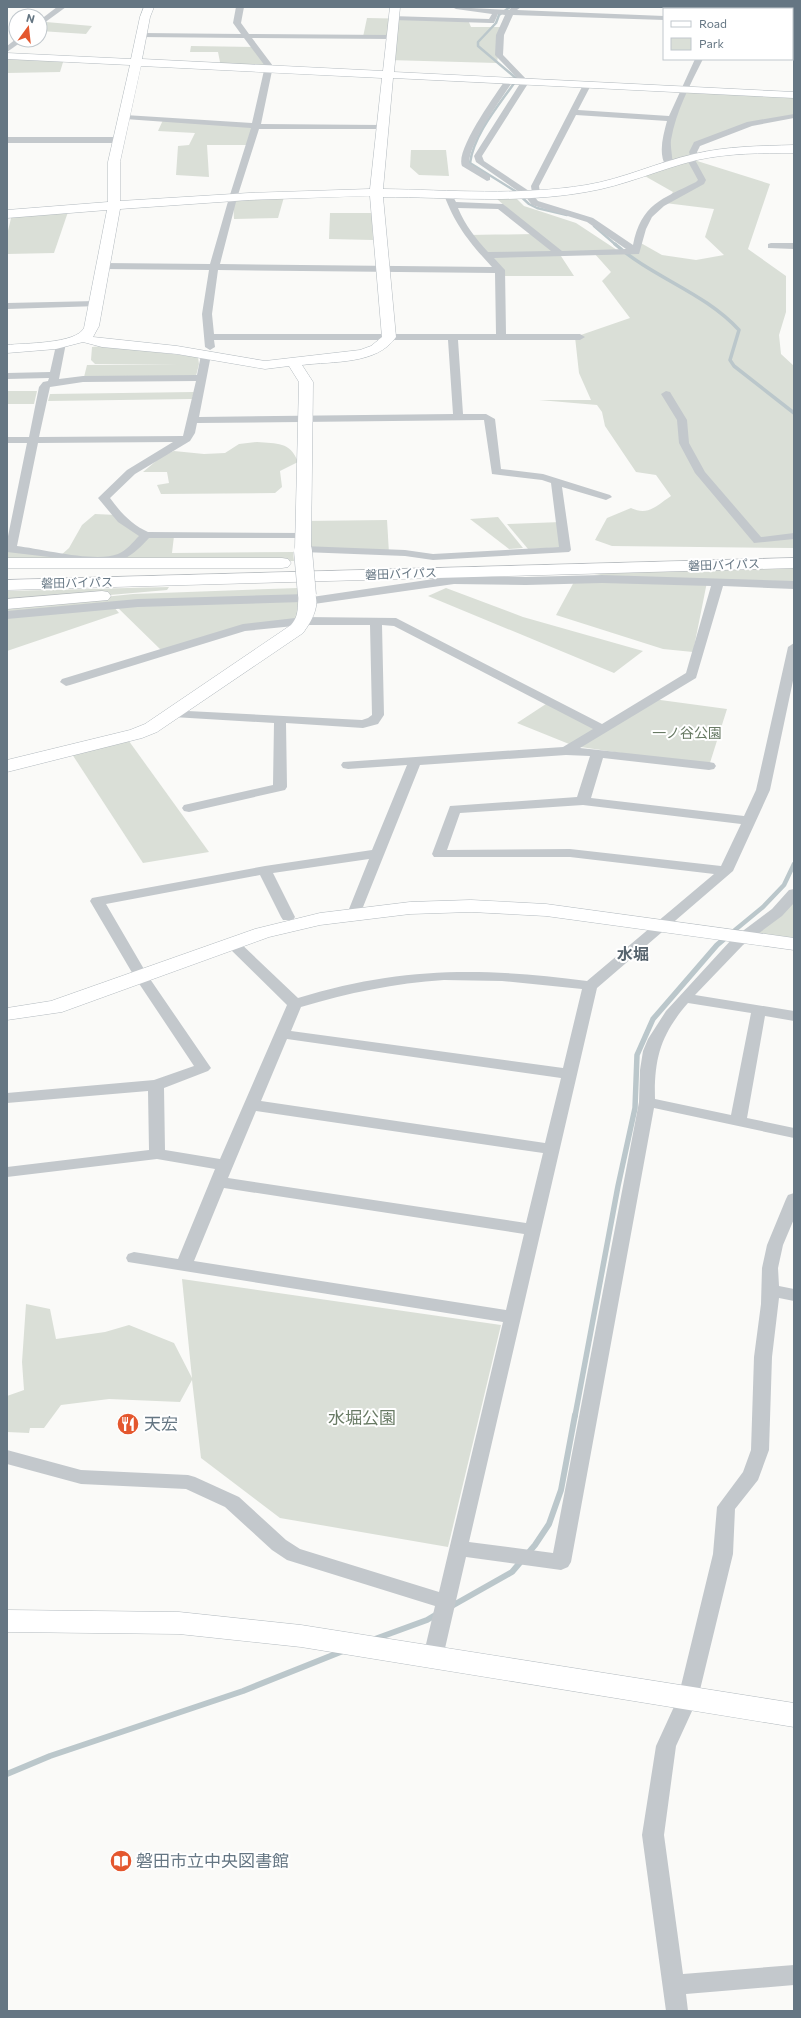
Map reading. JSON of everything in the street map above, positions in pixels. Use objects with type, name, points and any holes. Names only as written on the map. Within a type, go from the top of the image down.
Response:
[{"type":"highway","points":[[8,554],[179,564],[414,561],[486,568]]},
{"type":"highway","name":"磐田バイパス","points":[[7,585],[486,568],[794,555]]},
{"type":"highway","name":"磐田バイパス","points":[[7,575],[794,563]]},
{"type":"highway","points":[[7,604],[113,595],[390,582],[486,568]]},
{"type":"street","points":[[48,18],[62,7]]},
{"type":"street","points":[[7,349],[61,343],[82,338],[88,334],[92,326],[114,205],[114,162],[125,118],[145,17],[149,7]]},
{"type":"street","points":[[240,7],[237,23],[269,66],[267,69],[256,126],[233,198],[214,268],[207,314],[209,337],[208,355],[201,378],[190,433],[186,439],[131,472],[104,498],[114,512],[146,536],[303,542],[433,557],[565,550],[556,481]]},
{"type":"street","points":[[456,7],[500,9],[509,12],[663,18]]},
{"type":"street","points":[[517,7],[509,12],[505,20],[499,55],[502,60],[518,72],[525,82]]},
{"type":"street","points":[[82,338],[102,343],[177,350],[265,365],[294,363],[374,351],[383,346],[389,338],[376,193],[394,13],[491,20],[500,9]]},
{"type":"street","points":[[627,17],[631,10]]},
{"type":"street","points":[[142,35],[391,37]]},
{"type":"street","points":[[7,56],[794,95]]},
{"type":"street","points":[[670,165],[665,157],[672,120],[684,89],[698,60]]},
{"type":"street","points":[[509,81],[481,124],[465,157],[465,164],[512,195]]},
{"type":"street","points":[[525,82],[478,156],[484,167],[532,193]]},
{"type":"street","points":[[587,85],[532,193],[535,203],[590,220],[636,252]]},
{"type":"street","points":[[573,112],[672,120]]},
{"type":"street","points":[[636,252],[645,222],[651,213],[700,184],[702,180],[692,158],[697,144],[750,124],[794,116]]},
{"type":"street","points":[[125,118],[256,126],[382,127]]},
{"type":"street","points":[[710,154],[711,149],[733,136],[794,120]]},
{"type":"street","points":[[7,140],[120,140]]},
{"type":"street","points":[[450,200],[572,190],[607,185],[692,158],[710,154],[731,151],[794,149]]},
{"type":"street","points":[[7,214],[114,205],[233,198],[376,193],[500,206],[559,253]]},
{"type":"street","points":[[450,200],[458,219],[472,240],[500,270],[501,337]]},
{"type":"street","points":[[771,246],[794,246]]},
{"type":"street","points":[[487,255],[636,252]]},
{"type":"street","points":[[103,266],[500,270]]},
{"type":"street","points":[[7,306],[96,304]]},
{"type":"street","points":[[209,337],[580,337]]},
{"type":"street","points":[[453,337],[458,417]]},
{"type":"street","points":[[61,343],[54,379],[44,387],[8,554],[106,558],[122,556],[146,536]]},
{"type":"street","points":[[7,766],[136,734],[151,728],[297,629],[304,621],[307,609],[303,542],[306,382],[294,363]]},
{"type":"street","points":[[7,376],[54,379],[201,378]]},
{"type":"street","points":[[666,394],[682,420],[684,442],[700,473],[758,541],[794,536]]},
{"type":"street","points":[[193,420],[486,417],[490,419],[496,472],[543,478],[606,497]]},
{"type":"street","points":[[7,440],[186,439]]},
{"type":"street","points":[[7,615],[138,603],[307,598],[454,580],[526,581],[602,579],[794,585]]},
{"type":"street","points":[[566,751],[692,675],[718,583]]},
{"type":"street","points":[[66,682],[243,628],[266,624],[304,621],[396,622],[602,729]]},
{"type":"street","points":[[173,713],[363,724],[373,721],[378,715],[376,621]]},
{"type":"street","points":[[433,1657],[590,986],[726,871],[763,790],[794,647]]},
{"type":"street","points":[[189,808],[280,787],[280,720]]},
{"type":"street","points":[[348,764],[566,751],[598,753],[710,766]]},
{"type":"street","points":[[583,801],[598,753]]},
{"type":"street","points":[[354,914],[376,854],[415,761]]},
{"type":"street","points":[[726,871],[570,853],[439,854],[454,809],[583,801],[749,820]]},
{"type":"street","points":[[7,1098],[156,1085],[203,1068],[141,976],[97,901],[265,870],[376,854]]},
{"type":"street","points":[[265,870],[288,917]]},
{"type":"street","points":[[458,1548],[561,1562],[647,1102],[647,1068],[651,1050],[659,1033],[733,934],[770,919],[787,904],[794,893]]},
{"type":"street","points":[[7,1014],[55,1007],[262,932],[354,914],[438,907],[509,907],[546,910],[733,934],[794,944]]},
{"type":"street","points":[[231,942],[295,1004]]},
{"type":"street","points":[[295,1004],[357,986],[419,978],[483,975],[536,979],[590,986]]},
{"type":"street","points":[[685,998],[794,1016]]},
{"type":"street","points":[[184,1265],[225,1165],[295,1004]]},
{"type":"street","points":[[738,1121],[759,1010]]},
{"type":"street","points":[[282,1034],[569,1074]]},
{"type":"street","points":[[156,1085],[157,1154]]},
{"type":"street","points":[[647,1102],[794,1133]]},
{"type":"street","points":[[251,1105],[552,1149]]},
{"type":"street","points":[[7,1172],[157,1154],[225,1165]]},
{"type":"street","points":[[218,1182],[532,1230]]},
{"type":"street","points":[[677,2011],[653,1835],[666,1746],[688,1698],[723,1554],[726,1507],[751,1475],[760,1450],[763,1357],[770,1291],[770,1268],[775,1245],[794,1199]]},
{"type":"street","points":[[134,1258],[512,1317]]},
{"type":"street","points":[[770,1291],[794,1295]]},
{"type":"street","points":[[8,1458],[81,1478],[188,1482],[232,1502],[279,1545],[294,1555],[446,1602]]},
{"type":"street","points":[[7,1621],[179,1623],[301,1636],[794,1715]]},
{"type":"street","points":[[673,1985],[794,1975]]},
{"type":"green space","points":[[367,18],[468,20],[471,27],[502,27],[497,63],[388,60],[391,35],[363,37]]},
{"type":"green space","points":[[48,22],[92,26],[86,34],[48,32]]},
{"type":"green space","points":[[191,46],[255,47],[269,66],[221,67],[218,52],[190,52]]},
{"type":"green space","points":[[7,56],[64,59],[60,72],[7,73]]},
{"type":"green space","points":[[684,89],[794,95],[794,115],[750,124],[697,144],[694,160],[770,184],[748,249],[786,276],[786,312],[779,335],[781,354],[794,366],[794,548],[612,546],[595,540],[607,518],[631,508],[642,511],[652,509],[671,496],[656,475],[636,472],[605,426],[602,412],[597,405],[539,400],[591,400],[579,373],[575,337],[630,318],[602,281],[611,272],[594,253],[559,253],[574,276],[500,276],[468,235],[535,234],[547,243],[497,199],[516,198],[524,206],[576,223],[620,252],[632,249],[639,242],[662,255],[696,260],[724,255],[705,237],[714,209],[665,203],[673,192],[643,175],[673,165],[666,145]]},
{"type":"green space","points":[[163,120],[256,126],[250,145],[207,145],[209,177],[176,175],[178,146],[189,145],[195,133],[158,131]]},
{"type":"green space","points":[[411,150],[446,150],[449,176],[419,175],[410,167]]},
{"type":"green space","points":[[284,197],[278,218],[234,219],[233,198]]},
{"type":"green space","points":[[69,209],[54,253],[7,254],[7,235],[12,214]]},
{"type":"green space","points":[[330,213],[372,213],[373,240],[329,239]]},
{"type":"green space","points":[[103,346],[198,357],[199,364],[196,376],[84,377],[87,365],[178,364],[95,364],[91,360],[92,347]]},
{"type":"green space","points":[[7,391],[37,391],[34,404],[7,404]]},
{"type":"green space","points":[[194,392],[192,399],[48,401],[50,394]]},
{"type":"green space","points":[[257,442],[277,444],[287,447],[295,455],[298,462],[280,471],[282,487],[275,493],[161,494],[157,485],[169,483],[167,472],[143,472],[162,456],[174,451],[204,454],[225,453],[239,444]]},
{"type":"green space","points":[[95,514],[117,515],[140,533],[174,536],[172,553],[293,552],[294,561],[133,564],[7,562],[7,549],[60,556],[69,548],[82,525]]},
{"type":"green space","points":[[498,517],[523,548],[509,549],[470,519]]},
{"type":"green space","points":[[387,520],[389,553],[311,550],[303,521]]},
{"type":"green space","points":[[561,522],[565,547],[528,549],[507,524]]},
{"type":"green space","points":[[674,566],[794,567],[794,584],[707,582],[693,652],[663,649],[556,615],[575,580],[635,580],[594,574]]},
{"type":"green space","points":[[169,587],[167,590],[7,604],[7,591]]},
{"type":"green space","points":[[298,588],[304,621],[264,624],[161,650],[116,606],[113,606],[119,613],[7,651],[7,607],[133,594]]},
{"type":"green space","points":[[446,588],[523,617],[643,651],[614,673],[428,596]]},
{"type":"green space","name":"一ノ谷公園","points":[[653,699],[727,709],[709,766],[574,746],[517,723],[549,702],[602,729]]},
{"type":"green space","points":[[126,737],[209,852],[143,863],[70,751]]},
{"type":"green space","points":[[794,892],[794,939],[749,932]]},
{"type":"green space","name":"水堀公園","points":[[182,1279],[501,1325],[448,1547],[280,1518],[201,1458],[192,1380],[180,1402],[109,1399],[61,1405],[44,1428],[30,1428],[29,1433],[7,1432],[7,1396],[24,1390],[22,1362],[26,1304],[50,1309],[56,1339],[105,1332],[129,1325],[174,1343],[192,1378]]},
{"type":"waterway","points":[[510,7],[499,15],[496,23],[478,42],[478,46],[517,79],[482,130],[472,152],[470,163],[515,191],[529,204],[537,208],[567,215]]},
{"type":"waterway","points":[[594,226],[616,245]]},
{"type":"waterway","points":[[615,244],[645,266],[710,305],[739,330],[730,360],[734,366],[794,413]]},
{"type":"waterway","points":[[729,935],[763,907],[784,885],[794,864]]},
{"type":"waterway","points":[[575,1416],[618,1186],[635,1108],[637,1055],[653,1019],[717,945],[730,934]]},
{"type":"waterway","points":[[450,1607],[512,1572],[535,1545],[549,1524],[561,1490],[575,1415]]},
{"type":"waterway","points":[[375,1639],[427,1620],[437,1614]]},
{"type":"waterway","points":[[7,1774],[50,1756],[243,1691],[343,1651]]},
{"type":"place","name":"天宏","points":[[128,1424]]},
{"type":"place","name":"磐田市立中央図書館","points":[[121,1861]]},
{"type":"district","name":"水堀","points":[[633,954]]}]
